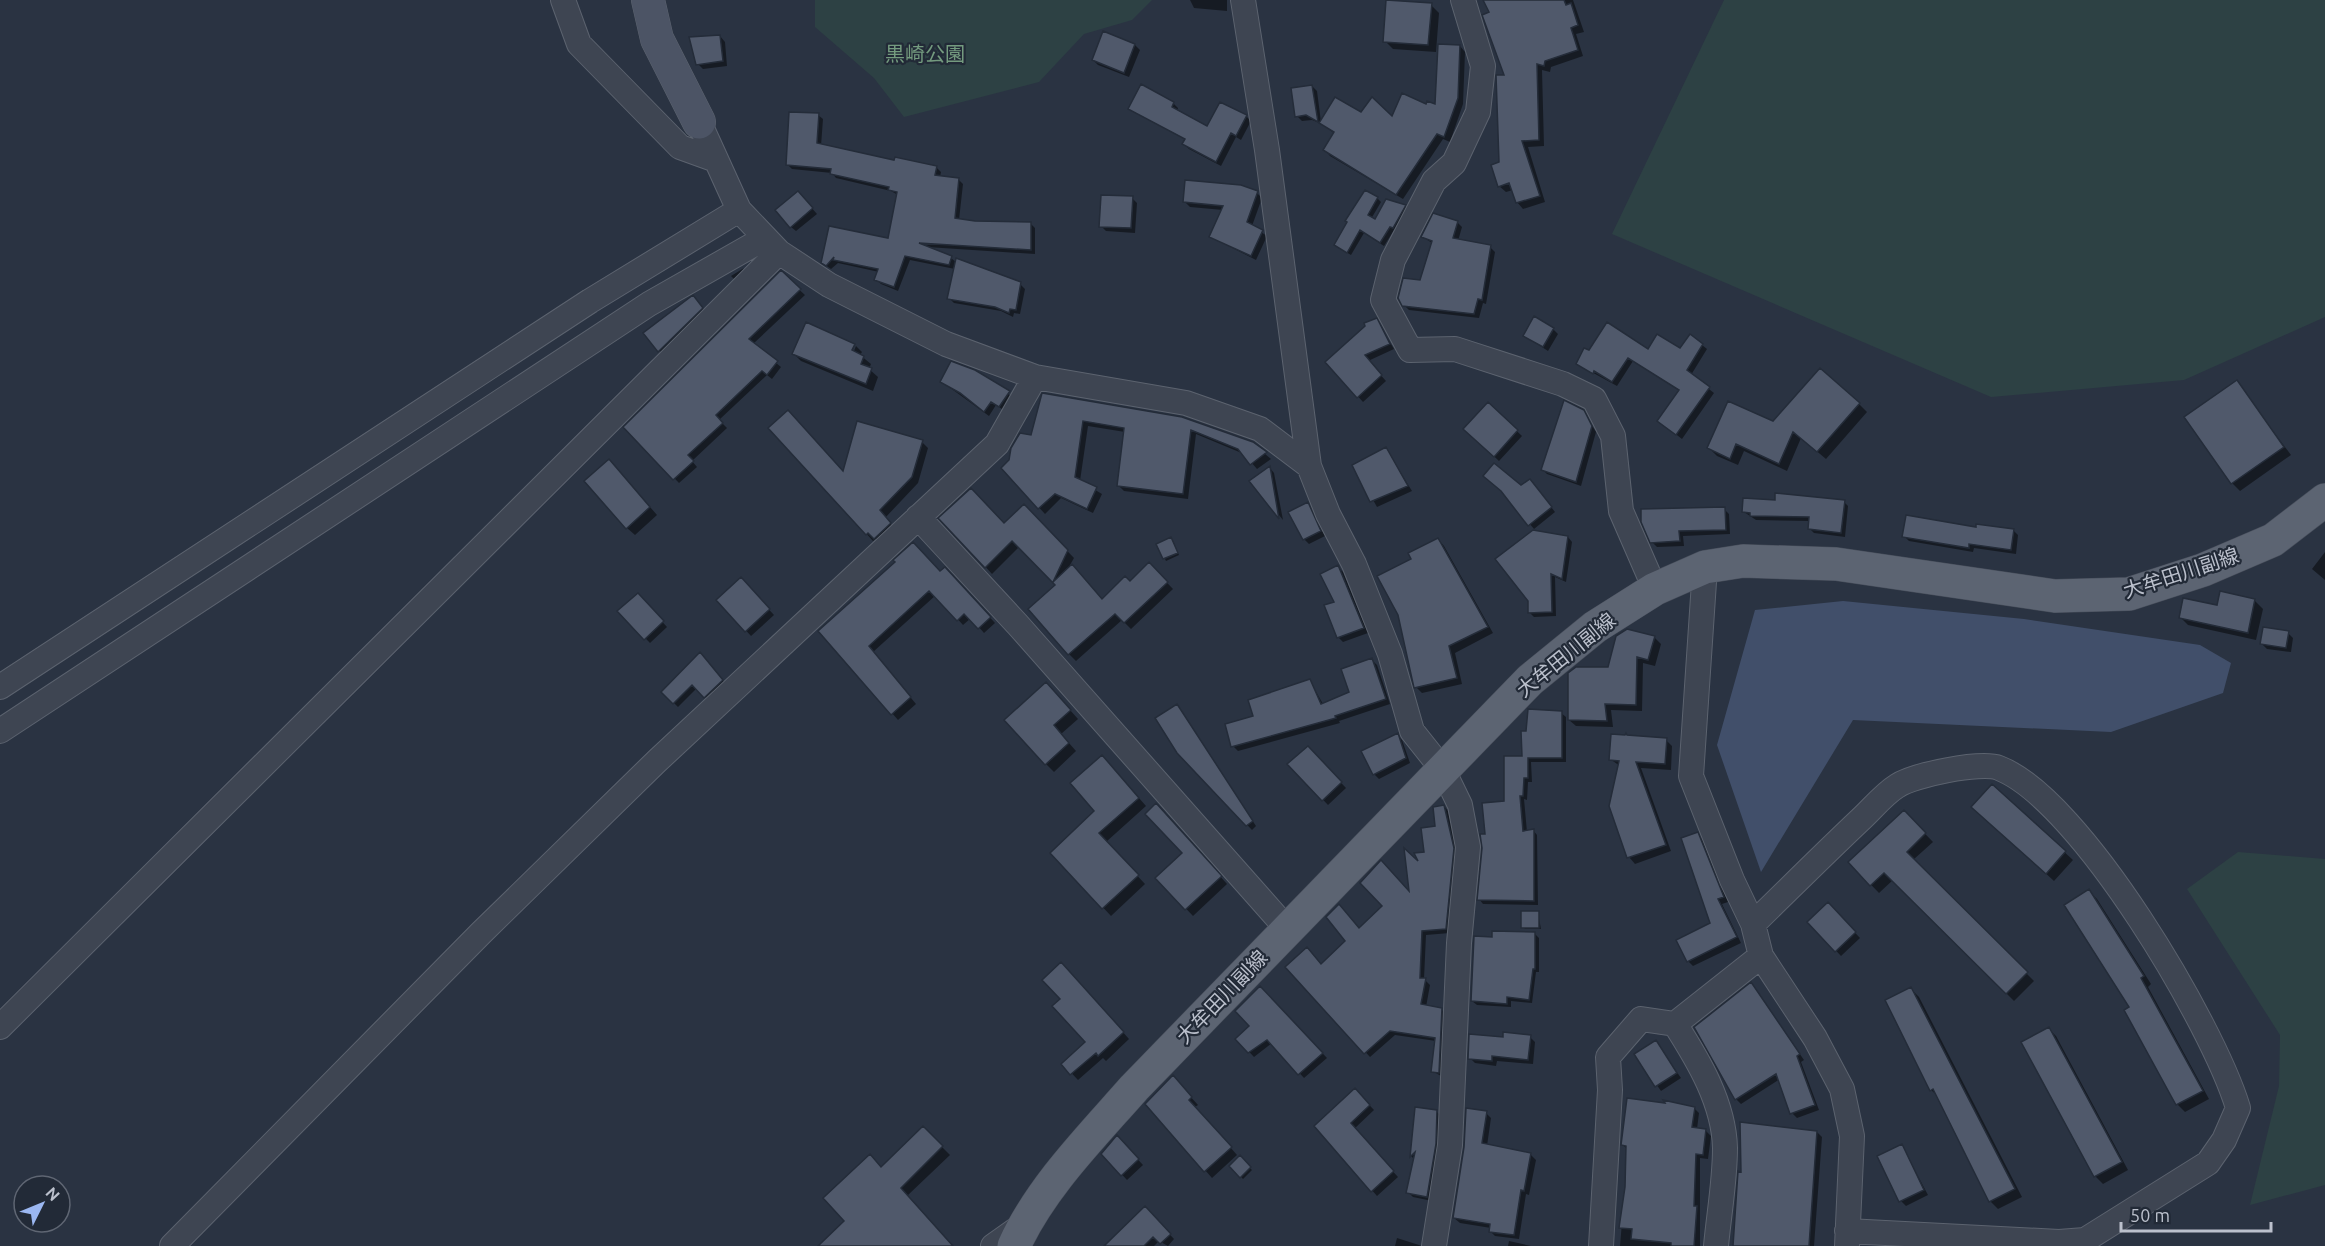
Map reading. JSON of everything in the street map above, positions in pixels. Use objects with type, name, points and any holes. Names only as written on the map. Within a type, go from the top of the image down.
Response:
[{"type":"main road","name":"大牟田川副線","points":[[1019,1235],[1072,1159],[1134,1088],[1530,680],[1595,627],[1655,589],[1705,567],[1743,561],[1836,564],[2055,596],[2129,594],[2203,570],[2273,540],[2325,500]]},
{"type":"street","points":[[563,0],[579,44],[680,147],[717,160]]},
{"type":"street","points":[[648,0],[657,39],[699,122],[739,210],[772,245],[830,285],[894,320],[946,344],[1035,377],[1186,403],[1260,429],[1309,466]]},
{"type":"street","points":[[1243,0],[1267,150],[1309,466],[1328,514],[1354,564],[1386,644],[1412,731],[1443,770],[1460,805],[1468,847],[1459,943],[1450,1145],[1434,1246]]},
{"type":"street","points":[[1463,0],[1483,66],[1478,112],[1454,163],[1434,180],[1393,260],[1383,300],[1410,350],[1455,350],[1563,384],[1594,399],[1613,436],[1621,511],[1655,589]]},
{"type":"street","points":[[0,687],[590,301],[739,210]]},
{"type":"street","points":[[0,731],[649,303],[709,272],[772,245]]},
{"type":"street","points":[[0,1027],[772,245]]},
{"type":"street","points":[[172,1246],[480,933],[657,761],[997,444],[1035,377]]},
{"type":"street","points":[[918,517],[1018,625],[1288,930]]},
{"type":"street","points":[[1705,567],[1691,776],[1732,880],[1753,924],[1761,956],[1815,1038],[1842,1089],[1852,1136],[1847,1238],[2059,1242],[2085,1240],[2208,1163],[2224,1140],[2238,1108],[2230,1081],[2162,955],[2093,852],[2032,788],[1997,767],[1947,769],[1898,785],[1753,924]]},
{"type":"street","points":[[1601,1246],[1610,1090],[1608,1057],[1641,1019],[1675,1024],[1761,956]]},
{"type":"street","points":[[1675,1024],[1701,1066],[1712,1093],[1725,1147],[1716,1246]]},
{"type":"street","points":[[993,1246],[1019,1235]]},
{"type":"green space","name":"黒崎公園","points":[[815,0],[1152,0],[1132,20],[1084,34],[1039,82],[904,117],[874,78],[815,27]]},
{"type":"green space","points":[[1724,0],[2325,0],[2325,317],[2184,380],[1991,397],[1612,234]]},
{"type":"green space","points":[[2238,852],[2325,859],[2325,1185],[2250,1205],[2279,1086],[2280,1035],[2187,889]]},
{"type":"water","points":[[1843,601],[2024,619],[2200,645],[2231,663],[2223,693],[2111,732],[1853,720],[1761,872],[1717,745],[1755,610]]},
{"type":"building","points":[[1386,0],[1432,3],[1428,45],[1383,42]]},
{"type":"building","points":[[1483,0],[1564,0],[1566,5],[1571,3],[1578,25],[1571,28],[1578,50],[1545,61],[1544,66],[1537,64],[1539,140],[1522,141],[1540,196],[1516,203],[1509,183],[1498,187],[1491,165],[1499,162],[1496,75],[1504,75],[1482,15],[1489,12]]},
{"type":"building","points":[[1103,31],[1135,44],[1124,73],[1092,60]]},
{"type":"building","points":[[720,35],[723,61],[696,65],[689,37]]},
{"type":"building","points":[[1438,44],[1460,45],[1458,98],[1444,137],[1437,134],[1396,195],[1323,150],[1334,132],[1319,123],[1335,97],[1361,112],[1372,97],[1392,116],[1402,93],[1426,104],[1427,101],[1435,104]]},
{"type":"building","points":[[1141,84],[1174,102],[1172,107],[1207,126],[1220,102],[1247,115],[1236,136],[1231,133],[1216,162],[1182,144],[1185,139],[1128,109]]},
{"type":"building","points":[[1312,85],[1318,122],[1306,115],[1295,117],[1291,88]]},
{"type":"building","points":[[789,112],[819,113],[817,143],[894,160],[895,157],[937,166],[935,175],[959,178],[955,218],[975,221],[1031,222],[1031,250],[919,243],[952,256],[949,265],[905,256],[894,287],[874,280],[878,269],[833,260],[834,257],[826,266],[821,263],[829,226],[888,238],[897,192],[888,190],[889,187],[830,174],[831,169],[786,165]]},
{"type":"building","points":[[1185,180],[1241,185],[1258,191],[1247,222],[1263,230],[1251,256],[1209,237],[1223,206],[1183,202]]},
{"type":"building","points":[[1365,190],[1378,197],[1368,215],[1375,219],[1386,199],[1406,205],[1393,228],[1390,227],[1380,243],[1360,230],[1347,253],[1334,245],[1347,222],[1345,221]]},
{"type":"building","points":[[798,191],[813,208],[790,228],[775,210]]},
{"type":"building","points":[[1101,195],[1133,196],[1131,228],[1099,227]]},
{"type":"building","points":[[1433,213],[1458,221],[1453,238],[1491,245],[1482,300],[1478,299],[1474,314],[1402,306],[1398,298],[1403,278],[1420,280],[1432,241],[1421,237]]},
{"type":"building","points":[[956,258],[1021,282],[1016,310],[1010,309],[1009,313],[995,307],[947,299]]},
{"type":"building","points":[[781,270],[801,289],[749,339],[778,361],[767,375],[762,371],[716,415],[723,423],[688,455],[694,461],[673,480],[623,427]]},
{"type":"building","points":[[693,295],[703,308],[658,352],[643,333]]},
{"type":"building","points":[[1534,316],[1554,328],[1543,347],[1523,336]]},
{"type":"building","points":[[1377,318],[1390,344],[1365,355],[1382,375],[1357,398],[1325,362],[1365,326],[1364,323]]},
{"type":"building","points":[[806,322],[855,344],[852,350],[864,356],[861,364],[872,368],[866,384],[792,354]]},
{"type":"building","points":[[1607,322],[1648,349],[1657,334],[1680,348],[1690,334],[1703,344],[1687,370],[1710,387],[1676,435],[1657,421],[1679,390],[1628,358],[1612,382],[1576,364],[1584,348],[1589,350]]},
{"type":"building","points":[[951,361],[975,370],[1010,391],[999,407],[991,402],[984,412],[960,393],[940,382]]},
{"type":"building","points":[[1820,368],[1860,403],[1817,452],[1793,432],[1779,464],[1736,444],[1730,459],[1707,448],[1728,401],[1773,421]]},
{"type":"building","points":[[2237,380],[2284,447],[2231,484],[2184,417]]},
{"type":"building","points":[[1042,393],[1182,417],[1253,442],[1267,452],[1250,465],[1238,449],[1191,430],[1183,494],[1117,486],[1124,428],[1083,421],[1075,477],[1097,487],[1087,509],[1055,494],[1038,509],[1001,468],[1009,460],[1011,448],[1020,433],[1031,435]]},
{"type":"building","points":[[1564,400],[1584,410],[1592,426],[1576,482],[1541,470]]},
{"type":"building","points":[[1488,402],[1518,430],[1494,457],[1463,429]]},
{"type":"building","points":[[788,410],[843,471],[857,421],[923,440],[912,477],[880,510],[891,523],[874,539],[868,533],[866,535],[768,428]]},
{"type":"building","points":[[1386,447],[1408,486],[1370,502],[1352,465]]},
{"type":"building","points":[[609,459],[650,507],[626,529],[584,481]]},
{"type":"building","points":[[1494,463],[1521,485],[1530,479],[1552,507],[1528,526],[1501,491],[1483,476]]},
{"type":"building","points":[[1270,466],[1279,519],[1249,481]]},
{"type":"building","points":[[971,488],[1004,523],[1024,504],[1068,550],[1053,582],[1072,564],[1102,599],[1125,576],[1130,581],[1149,562],[1168,582],[1124,623],[1115,614],[1068,655],[1028,609],[1055,585],[1012,541],[985,568],[938,518]]},
{"type":"building","points":[[1775,493],[1845,500],[1841,533],[1808,529],[1809,517],[1750,516],[1750,513],[1742,512],[1743,498],[1775,500]]},
{"type":"building","points":[[1308,502],[1321,531],[1303,540],[1288,512]]},
{"type":"building","points":[[1725,507],[1726,530],[1679,531],[1680,541],[1650,543],[1641,522],[1641,509]]},
{"type":"building","points":[[1906,515],[1976,527],[1976,524],[2014,529],[2011,550],[1969,544],[1969,548],[1902,537]]},
{"type":"building","points":[[1533,530],[1568,536],[1562,579],[1551,574],[1552,612],[1528,613],[1528,601],[1495,559]]},
{"type":"building","points":[[1171,537],[1178,553],[1163,559],[1156,544]]},
{"type":"building","points":[[1438,538],[1488,627],[1449,646],[1457,678],[1414,688],[1398,615],[1377,576],[1411,559],[1408,553]]},
{"type":"building","points":[[913,542],[940,571],[945,567],[991,617],[978,629],[964,614],[957,621],[929,591],[869,646],[911,697],[891,715],[818,631],[895,562],[893,560]]},
{"type":"building","points":[[1338,565],[1364,628],[1337,638],[1324,605],[1334,602],[1320,574]]},
{"type":"building","points":[[741,577],[770,609],[745,632],[716,600]]},
{"type":"building","points":[[2220,591],[2255,599],[2248,633],[2179,618],[2183,598],[2217,605]]},
{"type":"building","points":[[638,593],[664,621],[644,640],[617,611]]},
{"type":"building","points":[[2263,627],[2289,631],[2286,648],[2260,644]]},
{"type":"building","points":[[1627,629],[1655,636],[1648,660],[1637,657],[1636,705],[1605,704],[1607,721],[1568,720],[1568,673],[1576,667],[1608,667],[1616,636]]},
{"type":"building","points":[[700,652],[723,680],[704,698],[692,685],[673,704],[661,692]]},
{"type":"building","points":[[1372,658],[1386,699],[1335,716],[1336,718],[1231,747],[1225,724],[1253,716],[1248,700],[1310,679],[1321,704],[1349,692],[1341,669]]},
{"type":"building","points":[[1046,682],[1071,710],[1054,725],[1069,743],[1045,765],[1004,720]]},
{"type":"building","points":[[1177,704],[1253,821],[1246,826],[1177,753],[1155,718]]},
{"type":"building","points":[[1528,709],[1562,711],[1562,758],[1528,758],[1528,778],[1524,778],[1523,796],[1520,796],[1523,831],[1534,829],[1534,901],[1477,900],[1482,848],[1480,834],[1485,834],[1482,803],[1504,801],[1504,756],[1522,756],[1521,731],[1526,731]]},
{"type":"building","points":[[1398,733],[1406,758],[1373,775],[1361,751]]},
{"type":"building","points":[[1626,733],[1627,735],[1667,738],[1665,764],[1636,762],[1666,845],[1627,858],[1609,806],[1619,761],[1609,760],[1611,734],[1625,735]]},
{"type":"building","points":[[1308,746],[1342,782],[1322,801],[1287,764]]},
{"type":"building","points":[[1102,755],[1139,798],[1099,833],[1139,875],[1102,909],[1050,853],[1094,811],[1070,783]]},
{"type":"building","points":[[1992,784],[2066,851],[2046,874],[1971,807]]},
{"type":"building","points":[[1156,803],[1222,876],[1185,910],[1155,878],[1182,853],[1145,814]]},
{"type":"building","points":[[1444,805],[1454,848],[1446,929],[1422,931],[1420,978],[1426,978],[1421,1004],[1442,1008],[1439,1073],[1431,1072],[1435,1038],[1390,1031],[1364,1054],[1285,967],[1307,947],[1321,964],[1345,941],[1326,917],[1339,904],[1359,928],[1382,906],[1360,883],[1381,860],[1409,891],[1404,848],[1418,861],[1414,853],[1424,852],[1421,828],[1435,826],[1433,807]]},
{"type":"building","points":[[1904,810],[1926,833],[1907,852],[2028,972],[2006,994],[1884,873],[1870,886],[1848,862]]},
{"type":"building","points":[[1698,832],[1724,897],[1718,899],[1737,937],[1687,962],[1676,940],[1710,923],[1681,838]]},
{"type":"building","points":[[2089,889],[2144,976],[2141,978],[2203,1091],[2176,1105],[2124,1010],[2129,1007],[2064,905]]},
{"type":"building","points":[[1828,902],[1856,932],[1835,952],[1807,922]]},
{"type":"building","points":[[1521,911],[1539,911],[1539,928],[1521,928]]},
{"type":"building","points":[[1492,931],[1535,932],[1535,969],[1533,969],[1529,1000],[1507,997],[1507,1004],[1471,1001],[1474,936],[1492,937]]},
{"type":"building","points":[[1061,962],[1124,1032],[1098,1056],[1096,1053],[1070,1075],[1061,1064],[1085,1042],[1052,1006],[1060,999],[1042,980]]},
{"type":"building","points":[[1751,982],[1800,1054],[1797,1056],[1815,1105],[1790,1114],[1776,1074],[1735,1100],[1694,1027]]},
{"type":"building","points":[[1260,986],[1323,1053],[1298,1075],[1267,1040],[1248,1053],[1235,1039],[1249,1026],[1235,1011]]},
{"type":"building","points":[[1911,987],[2015,1189],[1989,1202],[1933,1089],[1930,1091],[1885,1000]]},
{"type":"building","points":[[2049,1027],[2122,1162],[2094,1177],[2021,1042]]},
{"type":"building","points":[[1503,1032],[1531,1035],[1528,1060],[1492,1056],[1492,1061],[1468,1059],[1469,1034],[1503,1037]]},
{"type":"building","points":[[1656,1040],[1677,1073],[1655,1087],[1634,1054]]},
{"type":"building","points":[[1173,1075],[1192,1097],[1189,1100],[1232,1147],[1204,1172],[1145,1104]]},
{"type":"building","points":[[1355,1088],[1370,1105],[1351,1123],[1394,1171],[1371,1192],[1314,1126]]},
{"type":"building","points":[[1627,1098],[1665,1103],[1663,1100],[1695,1107],[1692,1127],[1706,1129],[1703,1155],[1696,1154],[1694,1206],[1697,1206],[1694,1246],[1671,1246],[1671,1243],[1631,1239],[1632,1229],[1619,1228],[1625,1187],[1626,1146],[1621,1145]]},
{"type":"building","points":[[1415,1107],[1437,1110],[1436,1144],[1427,1197],[1406,1193],[1415,1152],[1410,1157]]},
{"type":"building","points":[[1466,1108],[1487,1111],[1482,1143],[1531,1153],[1524,1191],[1521,1190],[1514,1235],[1489,1232],[1490,1224],[1453,1218],[1464,1147]]},
{"type":"building","points":[[1740,1122],[1817,1131],[1809,1246],[1733,1246],[1738,1171],[1741,1172]]},
{"type":"building","points":[[923,1126],[943,1146],[901,1188],[953,1246],[818,1246],[844,1221],[823,1198],[870,1154],[881,1167]]},
{"type":"building","points":[[1117,1135],[1139,1159],[1121,1176],[1101,1154]]},
{"type":"building","points":[[1902,1144],[1924,1190],[1899,1202],[1877,1156]]},
{"type":"building","points":[[1240,1155],[1251,1167],[1240,1178],[1229,1166]]},
{"type":"building","points":[[1145,1206],[1171,1234],[1160,1244],[1153,1237],[1144,1246],[1104,1246]]}]
